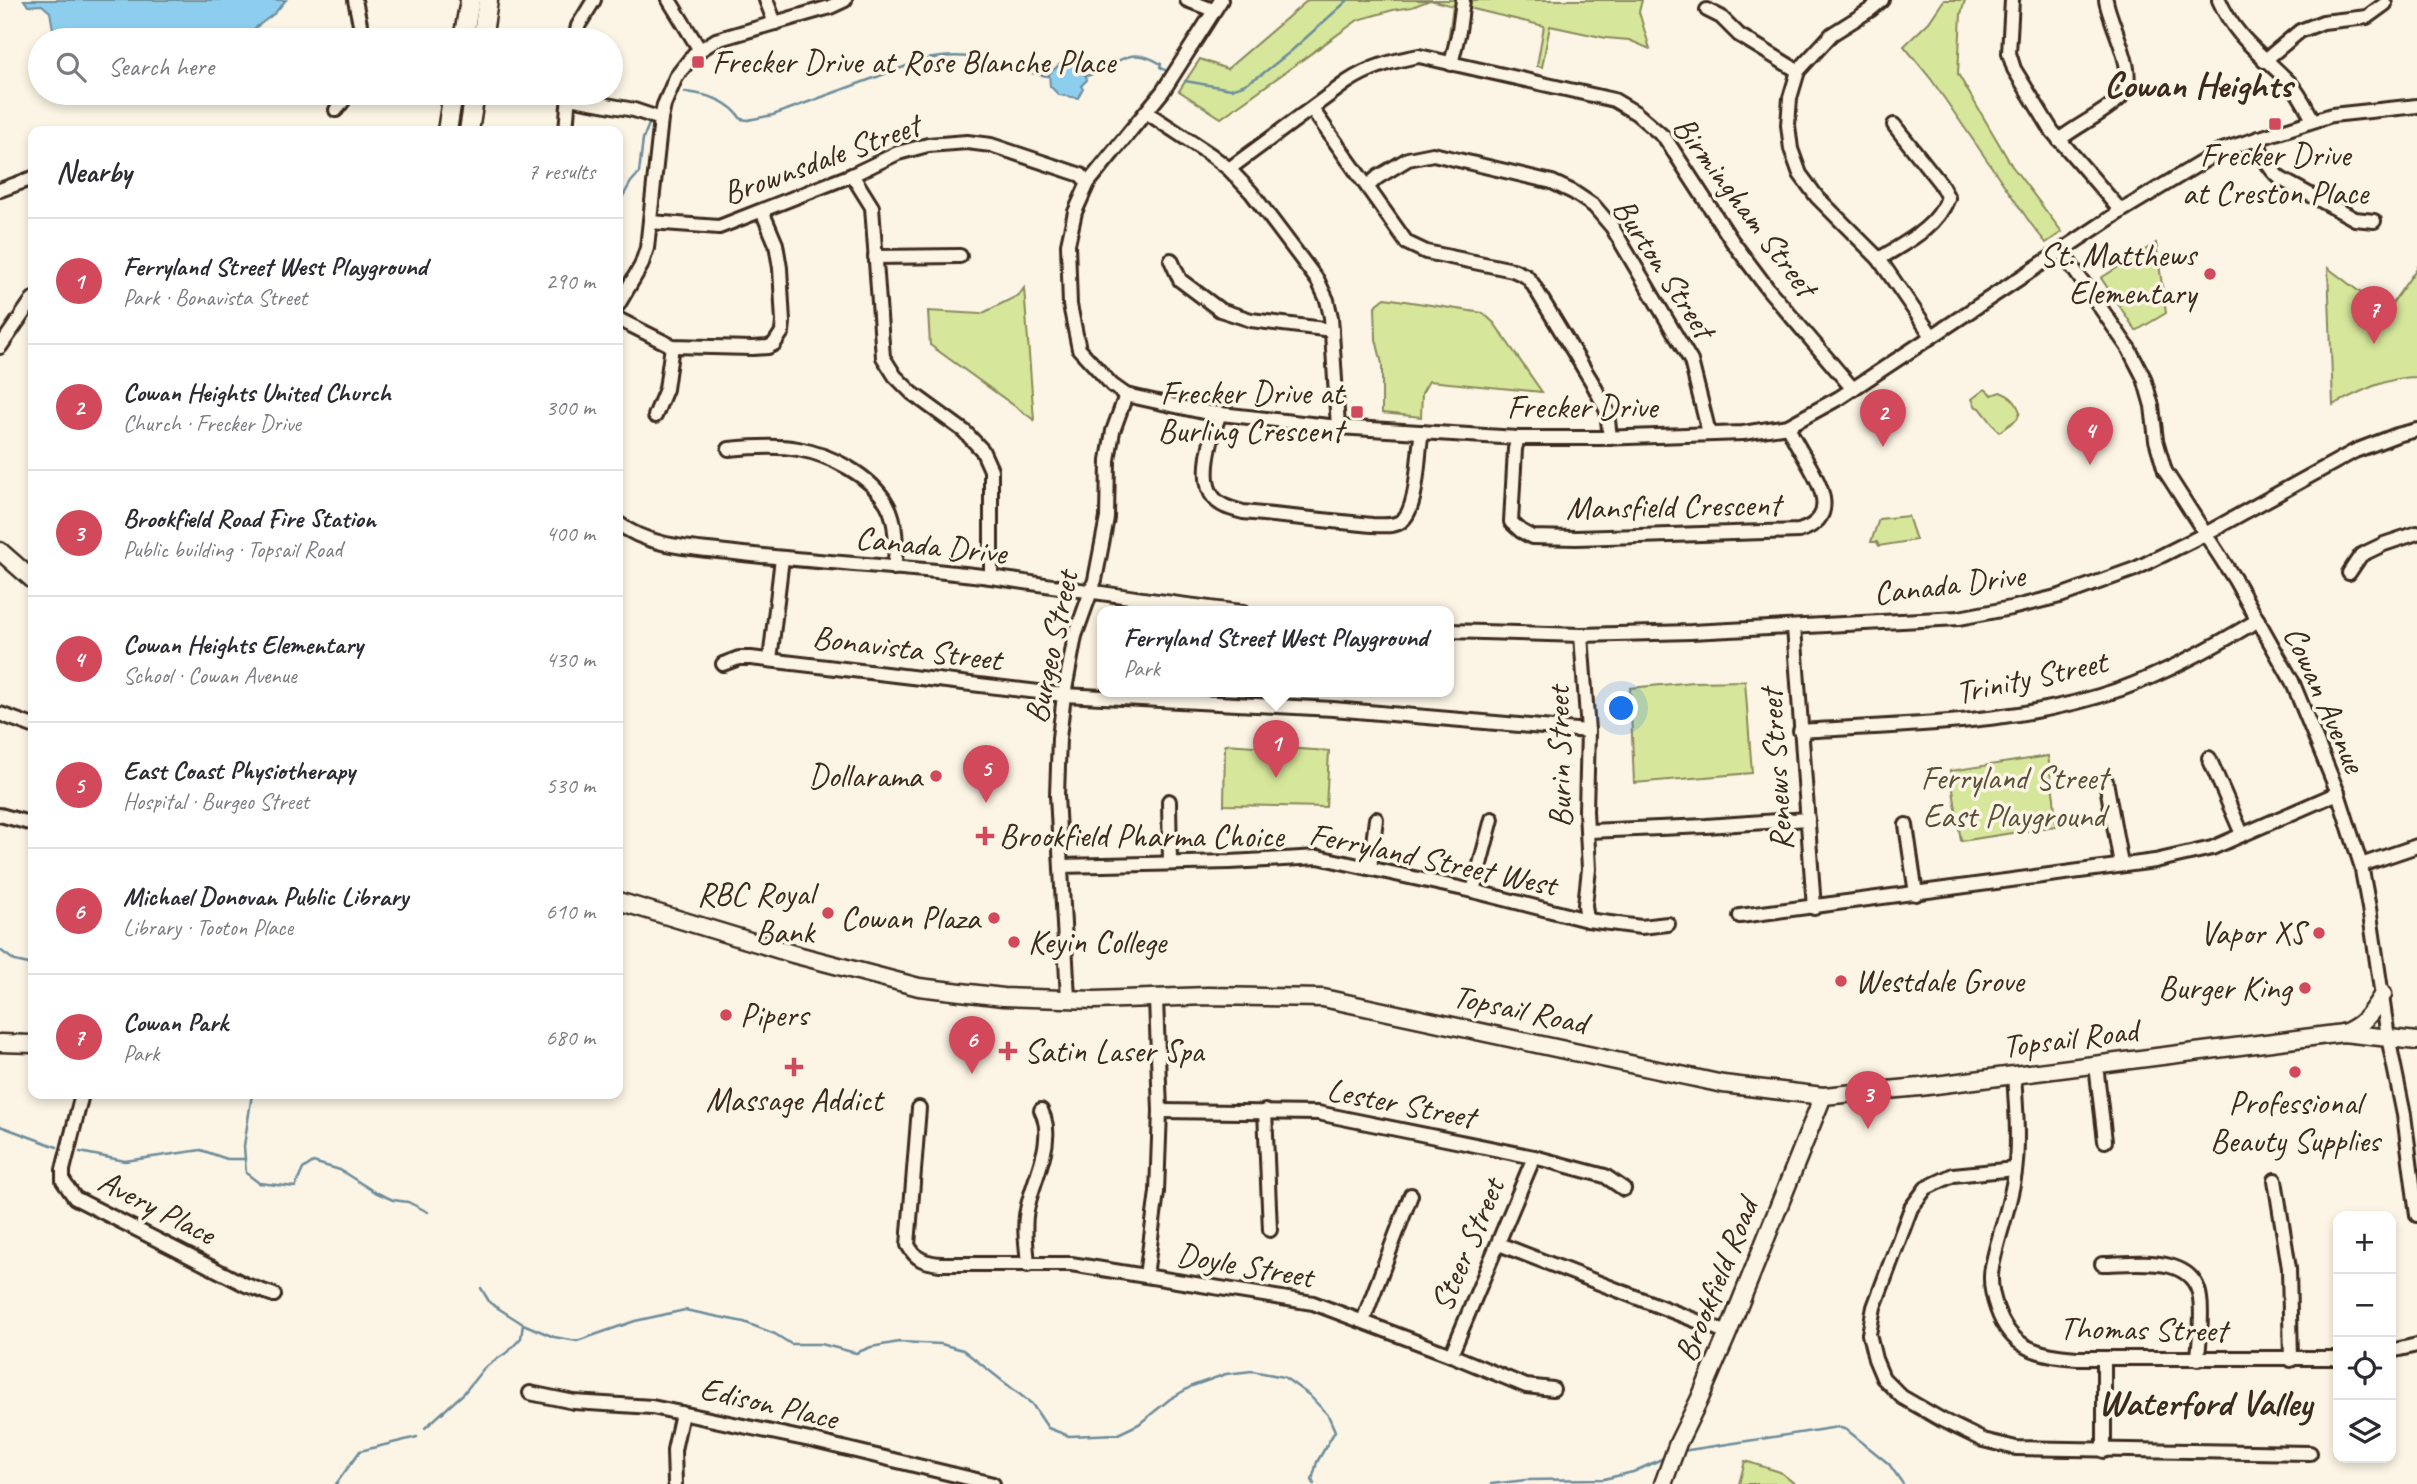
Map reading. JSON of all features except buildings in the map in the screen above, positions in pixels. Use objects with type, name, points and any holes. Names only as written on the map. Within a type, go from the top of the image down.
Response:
[{"type":"highway","points":[[465,28],[470,0]]},
{"type":"highway","points":[[484,28],[488,0]]},
{"type":"highway","points":[[448,126],[451,105]]},
{"type":"highway","points":[[470,126],[473,105]]},
{"type":"main road","points":[[0,551],[28,576]]},
{"type":"main road","name":"Topsail Road","points":[[623,903],[793,954],[919,987],[1003,997],[1095,1000],[1208,996],[1323,998],[1723,1084],[1823,1096],[2014,1075],[2343,1033],[2417,1041]]},
{"type":"main road","points":[[2343,1033],[2354,1029],[2369,1016],[2383,994]]},
{"type":"main road","points":[[0,1043],[28,1044]]},
{"type":"main road","name":"Brookfield Road","points":[[1663,1483],[1678,1443],[1728,1333],[1823,1096]]},
{"type":"street","points":[[355,0],[360,28]]},
{"type":"street","points":[[578,28],[594,0]]},
{"type":"street","points":[[669,0],[700,50]]},
{"type":"street","points":[[766,0],[775,23]]},
{"type":"street","points":[[623,297],[641,266],[650,222],[661,119],[676,77],[694,54],[716,40],[830,7],[845,0]]},
{"type":"street","points":[[1187,0],[1217,5]]},
{"type":"street","points":[[1451,64],[1463,0]]},
{"type":"street","points":[[1882,0],[1832,34],[1798,71],[1790,98],[1788,125],[1791,149],[1800,174],[1817,197],[1879,259],[1932,336]]},
{"type":"street","points":[[2012,0],[2009,48],[2011,63],[2059,139],[2121,211]]},
{"type":"street","points":[[2059,139],[2117,101],[2127,88],[2129,73],[2106,0]]},
{"type":"street","points":[[2219,0],[2235,30],[2264,61],[2290,83],[2303,99],[2313,120]]},
{"type":"street","points":[[2264,61],[2300,32],[2323,22],[2367,17],[2385,4]]},
{"type":"street","name":"Frecker Drive","points":[[1217,5],[1168,84],[1088,183],[1075,212],[1068,244],[1070,305],[1079,349],[1112,385],[1126,395],[1220,414],[1338,426],[1518,438],[1743,433],[1788,426],[1853,389],[2121,211],[2222,150],[2313,120],[2356,111],[2417,106]]},
{"type":"street","points":[[1707,9],[1721,17],[1739,35],[1798,71]]},
{"type":"street","name":"Birmingham Street","points":[[1229,169],[1366,69],[1390,61],[1419,57],[1614,100],[1636,113],[1665,138],[1732,241],[1776,299],[1853,389]]},
{"type":"street","points":[[336,110],[340,105]]},
{"type":"street","points":[[566,126],[568,105]]},
{"type":"street","points":[[611,105],[661,119]]},
{"type":"street","points":[[1312,109],[1407,243],[1426,252],[1513,270],[1526,276],[1567,337],[1592,382],[1607,411],[1610,438]]},
{"type":"street","points":[[1146,112],[1229,169],[1251,192],[1318,281],[1327,300],[1332,330],[1338,426]]},
{"type":"street","points":[[1879,259],[1933,224],[1943,212],[1948,198],[1940,183],[1894,125]]},
{"type":"street","points":[[2258,138],[2271,171],[2281,180],[2355,219],[2374,221]]},
{"type":"street","name":"Brownsdale Street","points":[[650,222],[719,227],[852,175],[898,153],[928,145],[967,142],[991,145],[1081,175],[1088,183]]},
{"type":"street","name":"Burton Street","points":[[1368,187],[1378,177],[1408,159],[1433,154],[1552,183],[1573,191],[1594,206],[1612,227],[1691,361],[1709,433]]},
{"type":"street","points":[[852,175],[872,206],[883,357],[895,376],[912,393],[964,431],[982,450],[991,470],[990,577]]},
{"type":"street","points":[[0,190],[28,180]]},
{"type":"street","points":[[623,321],[673,346],[768,347],[779,339],[783,322],[780,268],[776,243],[762,211]]},
{"type":"street","name":"Cowan Avenue","points":[[2062,251],[2144,378],[2165,471],[2258,620],[2292,681],[2338,793],[2361,865],[2388,1037],[2404,1115],[2417,1215]]},
{"type":"street","points":[[875,257],[960,256]]},
{"type":"street","points":[[1171,260],[1180,280],[1220,310],[1251,320],[1332,330]]},
{"type":"street","points":[[0,347],[28,306]]},
{"type":"street","points":[[655,416],[666,389],[673,346]]},
{"type":"street","name":"Burgeo Street","points":[[1068,998],[1060,866],[1059,738],[1075,636],[1095,580],[1107,518],[1108,460],[1126,395]]},
{"type":"street","points":[[1220,414],[1215,425],[1206,469],[1208,486],[1214,498],[1227,508],[1243,512],[1372,525],[1402,522],[1412,506],[1422,432]]},
{"type":"street","name":"Mansfield Crescent","points":[[1518,438],[1511,522],[1532,537],[1799,531],[1811,527],[1820,519],[1824,505],[1821,485],[1793,440],[1788,426]]},
{"type":"street","name":"Canada Drive","points":[[1454,631],[1581,635],[1794,627],[1959,618],[2011,608],[2060,596],[2117,576],[2205,534],[2355,451],[2417,430]]},
{"type":"street","points":[[729,449],[797,449],[832,460],[858,475],[878,492],[889,507],[894,529],[894,568]]},
{"type":"street","name":"Canada Drive","points":[[623,527],[648,538],[676,545],[782,558],[990,577],[1197,606]]},
{"type":"street","points":[[2349,573],[2361,555],[2417,533]]},
{"type":"street","points":[[769,660],[782,558]]},
{"type":"street","name":"Trinity Street","points":[[1800,731],[1933,724],[2048,708],[2121,689],[2189,659],[2258,620]]},
{"type":"street","name":"Renews Street","points":[[1794,627],[1814,908]]},
{"type":"street","name":"Burin Street","points":[[1581,635],[1588,731],[1587,920]]},
{"type":"street","name":"Bonavista Street","points":[[723,664],[739,658],[769,660],[1097,697]]},
{"type":"street","name":"Bonavista Street","points":[[1102,697],[1333,709],[1588,731]]},
{"type":"street","points":[[0,714],[28,724]]},
{"type":"street","points":[[2209,758],[2242,834]]},
{"type":"street","points":[[2106,781],[2122,864]]},
{"type":"street","points":[[1740,916],[2155,860],[2212,848],[2338,793]]},
{"type":"street","points":[[1169,802],[1170,862]]},
{"type":"street","points":[[0,815],[28,823]]},
{"type":"street","points":[[1370,868],[1376,819]]},
{"type":"street","points":[[1473,891],[1492,819]]},
{"type":"street","points":[[1588,831],[1706,827],[1808,819]]},
{"type":"street","points":[[1906,825],[1916,894]]},
{"type":"street","points":[[2361,865],[2417,846]]},
{"type":"street","name":"Ferryland Street West","points":[[1060,866],[1318,857],[1473,891],[1587,920],[1641,927],[1668,924]]},
{"type":"street","points":[[1146,1276],[1157,1192],[1160,1111],[1156,999]]},
{"type":"street","points":[[2096,1065],[2105,1141]]},
{"type":"street","name":"Thomas Street","points":[[2014,1075],[2017,1135],[2015,1169],[2007,1216],[1992,1268],[1991,1290],[2002,1324],[2013,1338],[2028,1349],[2048,1356],[2104,1360],[2333,1358]]},
{"type":"street","name":"Avery Place","points":[[81,1099],[63,1170],[64,1181],[75,1198],[246,1285],[274,1295]]},
{"type":"street","name":"Doyle Street","points":[[919,1108],[908,1245],[914,1257],[940,1264],[1071,1264],[1313,1303],[1527,1387],[1553,1389]]},
{"type":"street","points":[[1028,1265],[1027,1211],[1046,1141],[1047,1122],[1041,1110]]},
{"type":"street","name":"Lester Street","points":[[1160,1111],[1318,1113],[1534,1157],[1605,1176],[1624,1189]]},
{"type":"street","points":[[1265,1111],[1270,1230]]},
{"type":"street","name":"Steer Street","points":[[1451,1355],[1534,1157]]},
{"type":"street","points":[[2015,1169],[1953,1175],[1926,1188],[1911,1208],[1874,1307],[1869,1334],[1883,1378],[1902,1397],[1983,1440],[2015,1448],[2309,1453]]},
{"type":"street","points":[[2275,1180],[2289,1268],[2291,1360]]},
{"type":"street","points":[[1363,1321],[1411,1195]]},
{"type":"street","points":[[1499,1244],[1728,1333]]},
{"type":"street","points":[[2102,1264],[2164,1264],[2180,1268],[2194,1280],[2200,1294],[2201,1311],[2198,1359]]},
{"type":"street","points":[[2396,1350],[2417,1345]]},
{"type":"street","points":[[2104,1360],[2104,1451]]},
{"type":"street","name":"Edison Place","points":[[530,1393],[573,1402],[652,1407],[993,1484]]},
{"type":"street","points":[[675,1484],[674,1450],[682,1413]]},
{"type":"green space","points":[[1308,0],[1430,0],[1358,20],[1221,118],[1179,91],[1200,59],[1227,69]]},
{"type":"green space","points":[[1430,0],[1642,0],[1639,12],[1650,49],[1629,40],[1550,26],[1542,67],[1537,66],[1544,26],[1469,8],[1462,44],[1448,42],[1453,6]]},
{"type":"green space","points":[[1944,0],[1965,0],[1961,14],[1958,74],[2012,166],[2062,232],[2046,243],[1931,79],[1904,46],[1929,22]]},
{"type":"green space","points":[[2156,243],[2166,313],[2136,331],[2101,278]]},
{"type":"green space","points":[[2328,268],[2386,312],[2417,268],[2417,377],[2384,382],[2333,405]]},
{"type":"green space","points":[[1024,288],[1034,420],[930,345],[928,311],[981,314],[1019,295]]},
{"type":"green space","points":[[1385,298],[1483,313],[1494,323],[1542,392],[1429,381],[1422,393],[1421,417],[1382,413],[1382,364],[1376,339],[1375,306]]},
{"type":"green space","points":[[1985,389],[1992,395],[2000,392],[2007,395],[2015,402],[2020,412],[2017,419],[1999,432],[1972,399]]},
{"type":"green space","points":[[1908,516],[1916,540],[1879,546],[1877,542],[1871,542],[1879,519]]},
{"type":"green space","points":[[1745,681],[1752,773],[1634,783],[1630,688],[1693,682]]},
{"type":"green space","points":[[1225,744],[1329,751],[1326,807],[1224,805]]},
{"type":"green space","name":"Ferryland Street East Playground","points":[[2048,756],[2056,826],[1961,841],[1950,771]]},
{"type":"green space","points":[[1745,1461],[1780,1472],[1795,1484],[1739,1484]]},
{"type":"water","points":[[24,0],[286,0],[275,13],[255,28],[53,28],[50,12],[42,5],[28,6]]},
{"type":"water","points":[[1071,62],[1087,80],[1081,86],[1083,89],[1078,98],[1059,95],[1050,86],[1049,74],[1060,64]]},
{"type":"waterway","points":[[1185,81],[1231,89],[1243,85],[1261,75],[1290,52],[1348,0]]},
{"type":"waterway","points":[[685,92],[716,99],[730,107],[741,119],[748,120],[773,115],[923,60],[942,57],[959,56],[987,60],[1048,76]]},
{"type":"waterway","points":[[1086,76],[1130,56],[1149,58],[1161,64],[1160,67],[1165,70]]},
{"type":"waterway","points":[[623,196],[639,173],[643,139],[649,124]]},
{"type":"waterway","points":[[0,950],[15,961],[28,964]]},
{"type":"waterway","points":[[251,1099],[244,1146],[246,1173],[259,1183],[295,1187],[303,1169],[313,1162],[340,1170],[373,1191],[393,1200],[408,1202],[428,1212]]},
{"type":"waterway","points":[[0,1126],[57,1147]]},
{"type":"waterway","points":[[80,1152],[125,1161],[201,1150],[227,1159],[245,1159]]},
{"type":"waterway","points":[[481,1288],[490,1303],[523,1324],[554,1337],[577,1341],[635,1321],[685,1310],[744,1322],[775,1334],[791,1344],[821,1344],[856,1353],[899,1342],[941,1344],[963,1350],[1032,1404],[1048,1428],[1069,1436],[1118,1434],[1139,1424],[1170,1399],[1192,1386],[1226,1374],[1252,1371],[1284,1377],[1309,1395],[1328,1415],[1335,1431],[1317,1462],[1312,1480],[1314,1484]]},
{"type":"waterway","points":[[425,1428],[464,1393],[484,1368],[509,1351],[521,1338],[523,1324]]},
{"type":"waterway","points":[[1682,1451],[1838,1427],[1847,1430],[1889,1464],[1903,1484]]},
{"type":"waterway","points":[[336,1484],[360,1451],[417,1437]]},
{"type":"waterway","points":[[1491,1484],[1526,1480],[1604,1479],[1633,1472],[1666,1457]]},
{"type":"place","name":"Frecker Drive at Rose Blanche Place","points":[[698,62]]},
{"type":"place","name":"Frecker Drive at Creston Place","points":[[2275,124]]},
{"type":"place","name":"St. Matthews Elementary","points":[[2210,274]]},
{"type":"place","name":"Cowan Park","points":[[2374,344]]},
{"type":"place","name":"Frecker Drive at Burling Crescent","points":[[1357,412]]},
{"type":"place","name":"Cowan Heights United Church","points":[[1883,447]]},
{"type":"place","name":"Cowan Heights Elementary","points":[[2090,465]]},
{"type":"place","name":"Dollarama","points":[[936,776]]},
{"type":"place","name":"Ferryland Street West Playground","points":[[1276,778]]},
{"type":"place","name":"East Coast Physiotherapy","points":[[986,803]]},
{"type":"place","name":"Brookfield Pharma Choice","points":[[985,836]]},
{"type":"place","name":"RBC Royal Bank","points":[[828,913]]},
{"type":"place","name":"Cowan Plaza","points":[[994,918]]},
{"type":"place","name":"Vapor XS","points":[[2319,933]]},
{"type":"place","name":"Keyin College","points":[[1014,942]]},
{"type":"place","name":"Westdale Grove","points":[[1841,981]]},
{"type":"place","name":"Burger King","points":[[2305,988]]},
{"type":"place","name":"Pipers","points":[[726,1015]]},
{"type":"place","name":"Satin Laser Spa","points":[[1008,1051]]},
{"type":"place","name":"Massage Addict","points":[[794,1067]]},
{"type":"place","name":"Professional Beauty Supplies","points":[[2295,1072]]},
{"type":"place","name":"Michael Donovan Public Library","points":[[972,1074]]},
{"type":"place","name":"Brookfield Road Fire Station","points":[[1868,1129]]},
{"type":"district","name":"Cowan Heights","points":[[2198,84]]},
{"type":"district","name":"Waterford Valley","points":[[2205,1402]]}]
